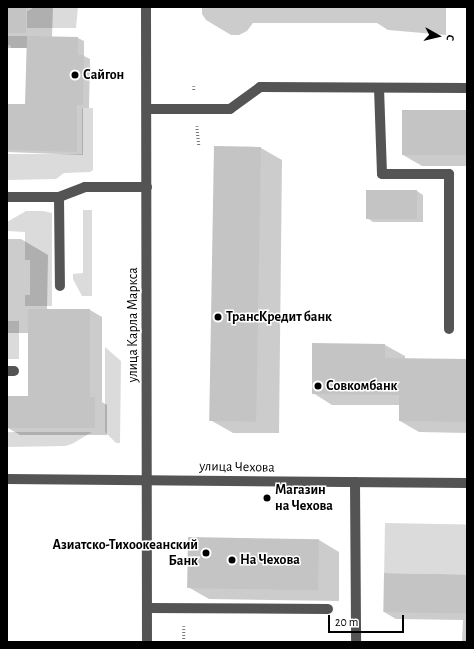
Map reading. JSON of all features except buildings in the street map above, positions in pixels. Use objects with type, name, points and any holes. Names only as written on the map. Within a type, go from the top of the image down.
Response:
[{"type":"street","name":"улица Карла Маркса","points":[[146,7],[148,480],[147,642]]},
{"type":"street","points":[[147,109],[230,109],[260,87],[467,88]]},
{"type":"street","points":[[379,88],[382,174],[449,174],[449,329]]},
{"type":"street","points":[[7,197],[59,197],[85,187],[147,187]]},
{"type":"street","points":[[59,197],[60,286]]},
{"type":"street","name":"улица Чехова","points":[[7,479],[467,483]]},
{"type":"street","points":[[355,482],[356,642]]},
{"type":"street","points":[[147,608],[328,609]]},
{"type":"shaded area","points":[[32,7],[78,7],[76,28],[27,28],[27,11],[32,9]]},
{"type":"shaded area","points":[[7,36],[27,36],[28,48],[11,48],[10,45],[7,45]]},
{"type":"shaded area","points":[[82,108],[93,108],[93,170],[90,172],[64,173],[56,179],[7,180],[7,154],[82,154]]},
{"type":"shaded area","points":[[83,210],[92,210],[92,296],[82,296],[73,279],[73,274],[83,273]]},
{"type":"shaded area","points":[[26,211],[43,211],[52,213],[52,306],[25,306],[25,295],[30,295],[30,260],[25,260],[25,232],[7,231],[7,222]]},
{"type":"shaded area","points":[[7,321],[19,321],[19,359],[7,359]]},
{"type":"shaded area","points":[[105,347],[121,361],[120,443],[116,443],[105,432]]},
{"type":"shaded area","points":[[7,432],[92,432],[72,444],[65,446],[7,447]]},
{"type":"shaded area","points":[[385,523],[467,524],[466,574],[384,573]]},
{"type":"place","name":"Сайгон","points":[[75,75]]},
{"type":"place","name":"ТрансКредит банк","points":[[218,317]]},
{"type":"place","name":"Совкомбанк","points":[[318,386]]},
{"type":"place","name":"Магазин на Чехова","points":[[267,498]]},
{"type":"place","name":"Азиатско-Тихоокеанский Банк","points":[[206,553]]},
{"type":"place","name":"На Чехова","points":[[232,560]]}]
